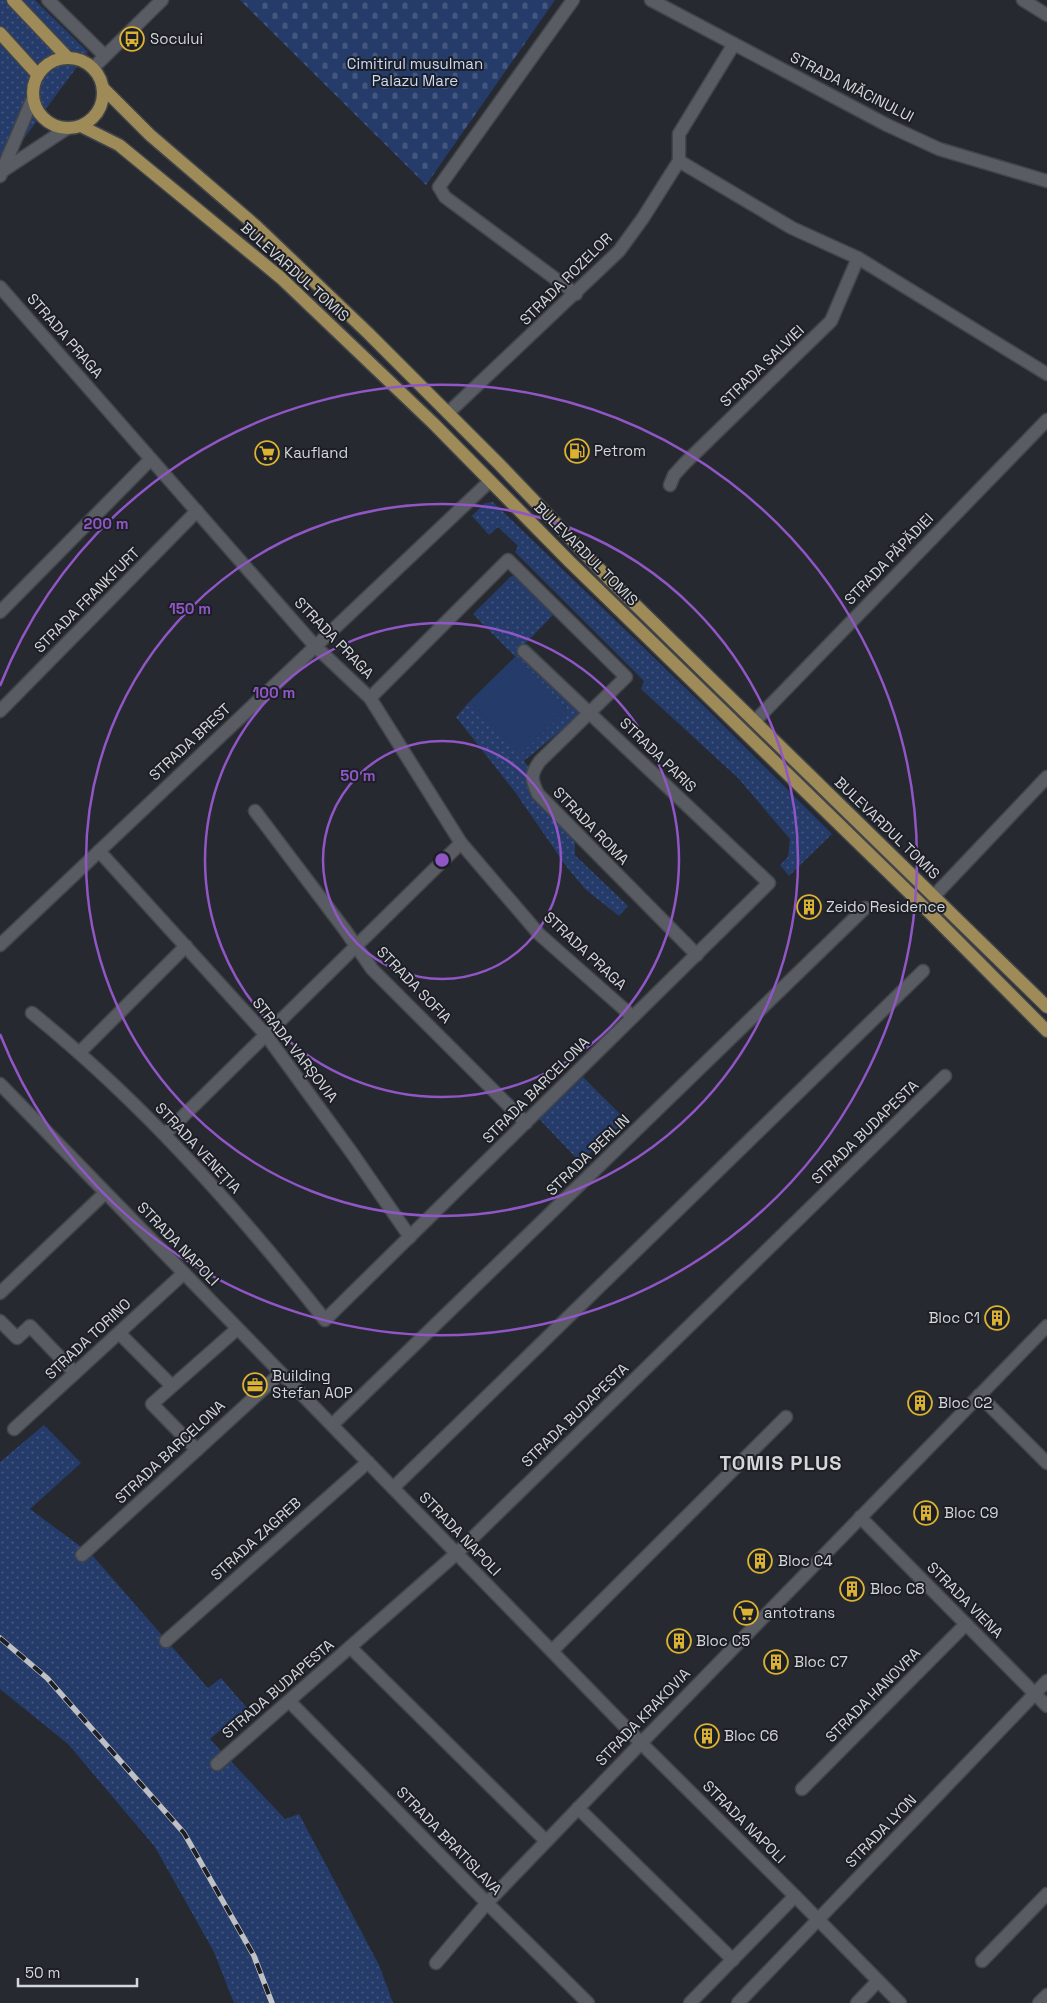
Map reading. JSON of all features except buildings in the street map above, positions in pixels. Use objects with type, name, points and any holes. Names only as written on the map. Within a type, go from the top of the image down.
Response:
[{"type":"main road","points":[[13,0],[68,58]]},
{"type":"main road","points":[[0,33],[38,75]]},
{"type":"main road","points":[[68,58],[81,61],[93,68],[103,88],[102,103],[94,117],[81,126],[66,129],[50,124],[39,113],[33,98],[33,86],[38,75],[45,66],[56,60],[68,58]]},
{"type":"main road","name":"BULEVARDUL TOMIS","points":[[103,88],[150,135],[256,226],[368,333],[611,581],[1047,1007]]},
{"type":"main road","name":"BULEVARDUL TOMIS","points":[[81,126],[119,145],[282,278],[925,908],[1047,1031]]},
{"type":"street","points":[[48,0],[105,56]]},
{"type":"street","points":[[93,68],[162,0]]},
{"type":"street","points":[[573,0],[439,187],[445,197],[576,294]]},
{"type":"street","name":"STRADA MĂCINULUI","points":[[651,0],[887,125],[939,149],[1047,181]]},
{"type":"street","points":[[1023,0],[1047,15]]},
{"type":"street","points":[[734,44],[678,134],[679,161],[792,228],[858,258],[1047,374]]},
{"type":"street","points":[[2,173],[33,98]]},
{"type":"street","points":[[2,173],[66,129]]},
{"type":"street","name":"STRADA ROZELOR","points":[[448,413],[576,294],[619,251],[643,218],[679,161]]},
{"type":"street","name":"STRADA SALVIEI","points":[[670,485],[674,475],[831,321],[858,258]]},
{"type":"street","name":"STRADA PRAGA","points":[[0,287],[315,646],[370,698],[461,843],[539,934],[633,1018]]},
{"type":"street","name":"STRADA PĂPĂDIEI","points":[[755,721],[1047,420]]},
{"type":"street","points":[[0,612],[151,459]]},
{"type":"street","name":"STRADA BREST","points":[[0,945],[490,481]]},
{"type":"street","name":"STRADA FRANKFURT","points":[[0,710],[197,511]]},
{"type":"street","points":[[370,698],[508,560],[626,677],[590,713]]},
{"type":"street","name":"STRADA PARIS","points":[[524,651],[769,883]]},
{"type":"street","name":"STRADA ROMA","points":[[590,713],[540,761],[534,770],[532,781],[538,794],[549,807],[697,955]]},
{"type":"street","points":[[934,896],[1047,777]]},
{"type":"street","name":"STRADA SOFIA","points":[[254,811],[372,970],[526,1123]]},
{"type":"street","points":[[165,1134],[461,843]]},
{"type":"street","name":"STRADA VARȘOVIA","points":[[99,851],[266,1035],[352,1153],[410,1237]]},
{"type":"street","name":"STRADA BARCELONA","points":[[326,1320],[769,883]]},
{"type":"street","name":"STRADA BERLIN","points":[[332,1425],[865,908]]},
{"type":"street","points":[[80,1052],[186,946]]},
{"type":"street","points":[[393,1488],[923,970]]},
{"type":"street","name":"STRADA VENEȚIA","points":[[32,1013],[80,1052],[165,1134],[266,1246],[326,1320]]},
{"type":"street","name":"STRADA BUDAPESTA","points":[[217,1764],[457,1554],[945,1076]]},
{"type":"street","name":"STRADA NAPOLI","points":[[0,1084],[641,1742],[796,1896],[900,2003]]},
{"type":"street","points":[[0,1293],[105,1192]]},
{"type":"street","name":"STRADA TORINO","points":[[14,1429],[184,1273]]},
{"type":"street","points":[[0,1321],[17,1338],[30,1326],[75,1373]]},
{"type":"street","name":"STRADA KRAKOVIA","points":[[436,1964],[487,1903],[546,1841],[1047,1326]]},
{"type":"street","points":[[196,1450],[152,1404],[238,1329]]},
{"type":"street","points":[[119,1333],[172,1386]]},
{"type":"street","name":"STRADA BARCELONA","points":[[82,1555],[280,1373]]},
{"type":"street","points":[[979,1395],[1047,1463]]},
{"type":"street","points":[[552,1651],[786,1417]]},
{"type":"street","name":"STRADA ZAGREB","points":[[166,1641],[368,1462]]},
{"type":"street","name":"STRADA VIENA","points":[[860,1517],[1047,1706]]},
{"type":"street","name":"STRADA HANOVRA","points":[[802,1789],[966,1624]]},
{"type":"street","points":[[350,1647],[546,1841]]},
{"type":"street","name":"STRADA LYON","points":[[738,2003],[1047,1681]]},
{"type":"street","name":"STRADA BRATISLAVA","points":[[289,1701],[588,2003]]},
{"type":"street","points":[[578,1808],[732,1960]]},
{"type":"street","points":[[982,1961],[1047,1894]]},
{"type":"street","points":[[690,2003],[796,1896]]},
{"type":"street","points":[[857,2003],[878,1981]]},
{"type":"street","points":[[1039,2003],[1047,1995]]},
{"type":"green space","points":[[0,0],[35,0],[88,52],[0,171]]},
{"type":"green space","name":"Cimitirul musulman Palazu Mare","points":[[240,0],[555,0],[426,185]]},
{"type":"green space","points":[[493,502],[699,701],[832,834],[789,876],[780,865],[788,857],[790,839],[738,778],[641,689],[644,681],[515,552],[518,546],[498,527],[489,535],[472,516],[485,503]]},
{"type":"green space","points":[[511,576],[520,576],[555,613],[517,652],[581,714],[524,761],[529,767],[531,790],[575,842],[575,855],[628,906],[619,916],[585,889],[566,866],[515,792],[456,717],[470,701],[521,753],[567,709],[473,614]]},
{"type":"green space","points":[[516,656],[567,709],[521,754],[470,701]]},
{"type":"green space","points":[[583,1077],[626,1120],[580,1162],[539,1119]]},
{"type":"green space","points":[[44,1425],[81,1463],[30,1509],[92,1555],[208,1688],[221,1678],[247,1708],[210,1739],[285,1819],[299,1814],[379,1965],[393,2003],[234,2003],[214,1952],[155,1847],[68,1744],[0,1689],[0,1462]]},
{"type":"railway","points":[[0,1638],[47,1678],[184,1833],[254,1956],[272,2003]]},
{"type":"place","name":"Socului","points":[[132,39]]},
{"type":"place","name":"Petrom","points":[[577,451]]},
{"type":"place","name":"Kaufland","points":[[267,453]]},
{"type":"place","name":"Zeido Residence","points":[[809,907]]},
{"type":"place","name":"Bloc C1","points":[[997,1318]]},
{"type":"place","name":"Building Stefan AOP","points":[[255,1385]]},
{"type":"place","name":"Bloc C2","points":[[920,1403]]},
{"type":"place","name":"Bloc C9","points":[[926,1513]]},
{"type":"place","name":"Bloc C4","points":[[760,1561]]},
{"type":"place","name":"Bloc C8","points":[[852,1589]]},
{"type":"place","name":"antotrans","points":[[746,1613]]},
{"type":"place","name":"Bloc C5","points":[[679,1641]]},
{"type":"place","name":"Bloc C7","points":[[776,1662]]},
{"type":"place","name":"Bloc C6","points":[[707,1736]]},
{"type":"district","name":"TOMIS PLUS","points":[[781,1463]]}]
